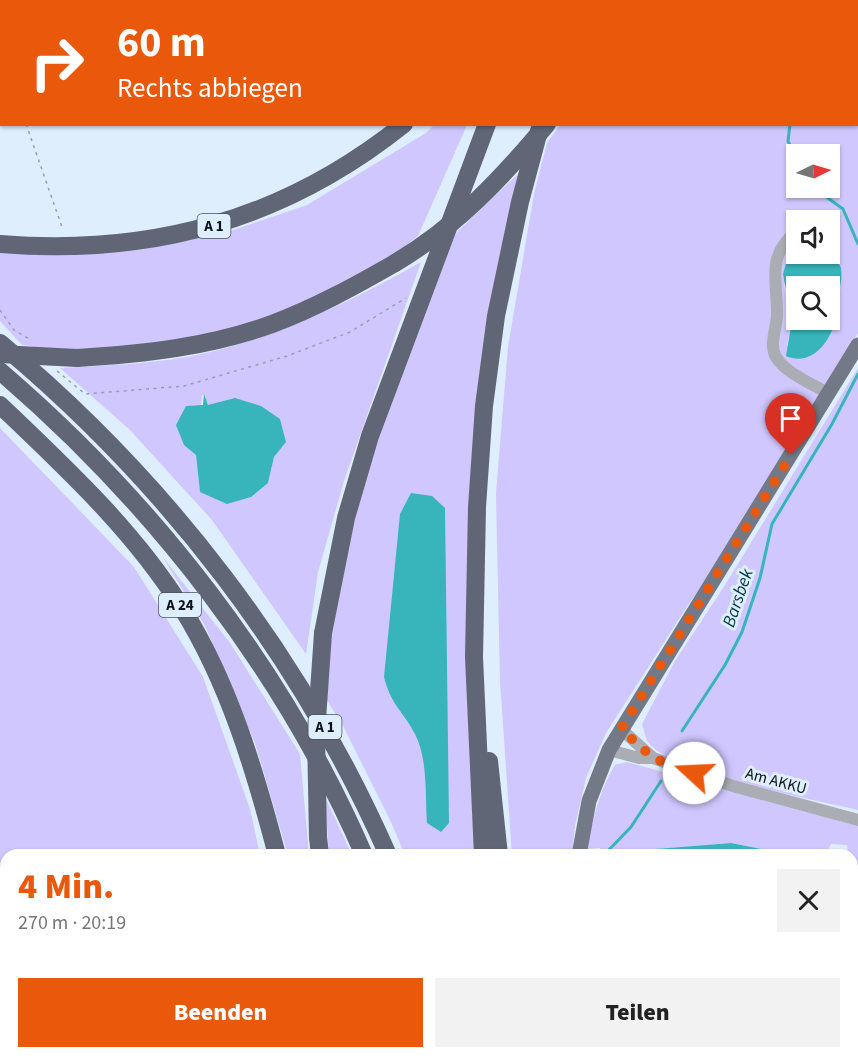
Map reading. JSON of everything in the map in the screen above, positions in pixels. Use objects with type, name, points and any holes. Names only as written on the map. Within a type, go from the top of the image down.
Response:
[{"type":"highway","name":"A 1","points":[[0,244],[73,248],[124,244],[226,222],[319,183],[360,158],[401,126]]},
{"type":"highway","points":[[319,846],[316,734],[323,633],[346,518],[370,436],[486,126]]},
{"type":"highway","points":[[483,849],[474,657],[478,498],[485,394],[496,316],[520,202],[540,126]]},
{"type":"highway","points":[[0,354],[77,358],[170,350],[205,344],[271,325],[330,299],[430,242],[499,182],[545,126]]},
{"type":"highway","name":"A 1","points":[[0,343],[84,420],[177,516],[239,597],[315,708],[363,798],[385,849]]},
{"type":"highway","name":"A 1","points":[[0,371],[114,482],[200,582],[295,719],[338,798],[361,849]]},
{"type":"highway","name":"A 24","points":[[0,405],[101,504],[140,549],[183,609],[215,673],[246,747],[275,849]]},
{"type":"highway","points":[[477,604],[498,849]]},
{"type":"main road","points":[[580,849],[589,801],[609,750],[858,345]]},
{"type":"street","points":[[786,241],[777,258],[773,281],[777,314],[773,338],[775,355],[782,365],[828,394]]},
{"type":"street","name":"Am AKKU","points":[[621,729],[653,758]]},
{"type":"street","name":"Am AKKU","points":[[609,750],[639,758],[653,758],[733,786],[858,820]]},
{"type":"path","points":[[27,126],[62,227]]},
{"type":"shaded area","points":[[433,126],[467,126],[418,236],[405,247],[313,299],[239,327],[140,346],[58,350],[22,345],[0,321],[0,249],[74,254],[140,250],[233,230],[307,205],[426,133]]},
{"type":"shaded area","points":[[559,126],[858,126],[858,333],[729,548],[688,605],[606,733],[586,778],[575,826],[573,849],[512,849],[500,681],[496,493],[508,347],[534,194],[547,143]],"holes":[[[786,210],[840,210],[840,264],[837,264],[840,270],[840,330],[821,330],[787,345],[790,330],[786,330],[784,286],[788,264],[786,264]]]},
{"type":"shaded area","points":[[520,172],[482,371],[480,849],[402,849],[343,726],[325,697],[331,627],[352,529],[378,438],[455,234]]},
{"type":"shaded area","points":[[421,262],[344,481],[318,572],[306,654],[212,520],[130,430],[60,368],[154,362],[210,352],[266,335],[319,314]],"holes":[[[202,395],[208,405],[286,442],[274,457],[268,483],[200,492],[196,455]]]},
{"type":"shaded area","points":[[858,368],[858,810],[746,784],[684,764],[661,753],[648,742],[642,724],[675,661],[725,585]]},
{"type":"shaded area","points":[[0,428],[134,567],[203,677],[250,809],[259,849],[0,849]]},
{"type":"shaded area","points":[[162,556],[230,643],[300,754],[308,849],[286,849],[255,743],[205,626]]},
{"type":"shaded area","points":[[627,762],[858,826],[858,849],[847,849],[847,845],[831,844],[828,849],[762,849],[731,843],[656,849],[587,849],[601,795],[615,765]]},
{"type":"shaded area","points":[[325,797],[349,849],[329,849]]},
{"type":"water","points":[[786,264],[839,264],[841,280],[840,285],[840,276],[786,276],[786,289],[783,274]]},
{"type":"water","points":[[790,330],[832,330],[822,346],[810,356],[794,358],[786,356]]},
{"type":"water","points":[[204,394],[208,405],[235,398],[261,406],[280,419],[286,442],[274,457],[268,483],[251,497],[227,504],[200,492],[196,455],[184,445],[176,425],[186,406],[203,405]]},
{"type":"water","points":[[411,493],[432,496],[445,508],[449,823],[441,832],[427,823],[424,766],[419,744],[411,726],[390,694],[384,677],[400,514]]},
{"type":"water","points":[[731,843],[762,849],[656,849]]},
{"type":"waterway","name":"Barsbek","points":[[789,144],[790,126]]},
{"type":"waterway","name":"Barsbek","points":[[828,198],[843,209],[858,244]]},
{"type":"waterway","name":"Barsbek","points":[[682,731],[725,665],[742,632],[760,578],[772,524],[832,424],[858,374]]},
{"type":"waterway","name":"Barsbek","points":[[610,849],[631,827],[661,781]]},
{"type":"route","points":[[694,773],[653,758],[621,729],[791,455]]}]
